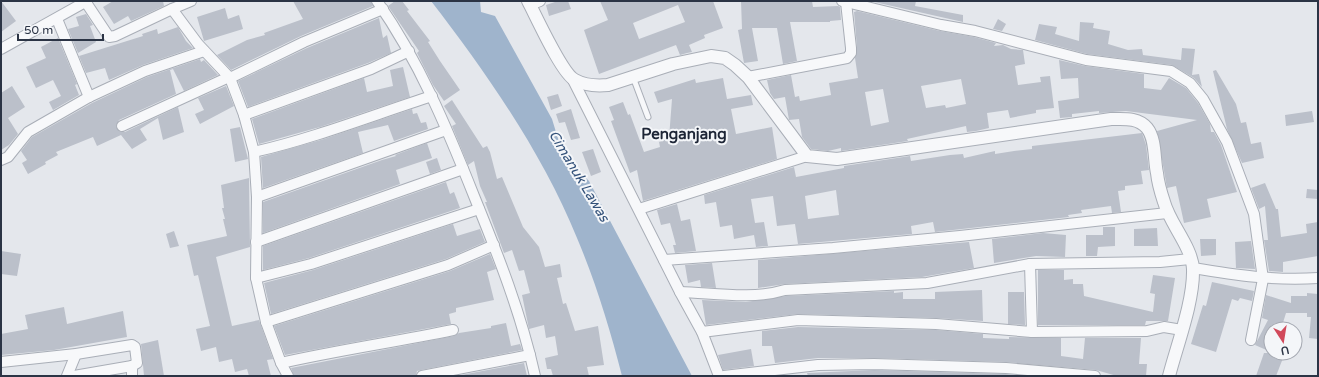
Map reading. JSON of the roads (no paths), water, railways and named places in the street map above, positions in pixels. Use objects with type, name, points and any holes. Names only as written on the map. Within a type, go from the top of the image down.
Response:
[{"type":"street","points":[[1,49],[57,19],[86,1],[109,38],[191,1]]},
{"type":"street","points":[[748,77],[847,58],[851,53],[851,48],[844,1],[941,25],[975,31],[1086,60],[1177,73],[1190,83],[1203,99],[1227,142],[1254,214],[1263,279],[1251,340]]},
{"type":"street","points":[[533,2],[559,60],[573,80],[680,292],[702,332],[719,376]]},
{"type":"street","points":[[122,126],[230,77],[380,5],[409,51],[432,96],[463,169],[516,304],[535,376]]},
{"type":"street","points":[[172,9],[204,51],[230,77],[244,115],[254,152],[257,197],[256,278],[266,322],[281,362],[288,376]]},
{"type":"street","points":[[57,19],[89,97]]},
{"type":"street","points":[[1,160],[8,157],[28,132],[89,97],[146,71],[204,51]]},
{"type":"street","points":[[244,115],[371,69],[409,51]]},
{"type":"street","points":[[573,80],[598,86],[608,85],[673,64],[711,56],[725,58],[748,77],[807,156]]},
{"type":"street","points":[[254,152],[288,144],[432,96]]},
{"type":"street","points":[[639,209],[807,156],[837,159],[1111,120],[1134,120],[1148,129],[1152,138],[1157,174],[1167,213],[1184,242],[1191,263],[1182,330],[1169,376]]},
{"type":"street","points":[[257,197],[446,130]]},
{"type":"street","points":[[256,242],[463,169]]},
{"type":"street","points":[[256,278],[311,264],[479,209]]},
{"type":"street","points":[[664,260],[833,248],[944,238],[1167,213]]},
{"type":"street","points":[[266,322],[448,265],[494,245]]},
{"type":"street","points":[[680,292],[754,295],[773,294],[785,290],[928,283],[1030,264],[1191,263],[1263,279],[1295,280],[1318,278]]},
{"type":"street","points":[[1030,264],[1032,332]]},
{"type":"street","points":[[702,332],[798,320],[936,324],[1032,332],[1147,331],[1164,327],[1182,330]]},
{"type":"street","points":[[281,362],[332,351],[399,341],[452,330]]},
{"type":"street","points":[[1,362],[76,354],[132,345],[135,347],[137,363],[132,371],[74,376]]},
{"type":"street","points":[[67,376],[76,354]]},
{"type":"street","points":[[422,376],[530,355]]},
{"type":"street","points":[[724,376],[818,365],[874,364],[1006,368],[1095,376]]},
{"type":"lane","points":[[633,77],[648,117]]},
{"type":"water","name":"Cimanuk Lawas","points":[[431,1],[480,1],[481,12],[495,16],[552,119],[563,155],[589,181],[692,376],[622,376],[590,272],[577,238],[548,176],[512,115],[492,85]]},
{"type":"district","name":"Penganjang","points":[[684,134]]}]
